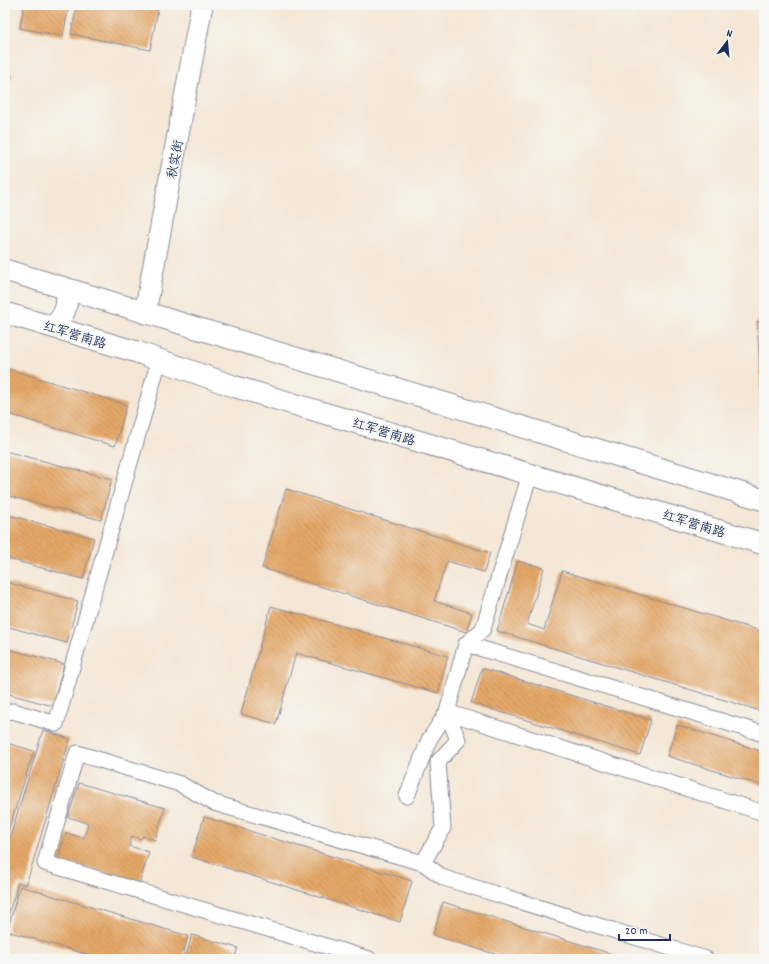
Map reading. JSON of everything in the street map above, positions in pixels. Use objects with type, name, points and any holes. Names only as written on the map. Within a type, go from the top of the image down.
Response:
[{"type":"main road","name":"秋实街","points":[[145,313],[202,5]]},
{"type":"main road","points":[[5,270],[764,500]]},
{"type":"main road","points":[[54,327],[63,316],[67,304],[65,289]]},
{"type":"main road","name":"红军营南路","points":[[5,313],[159,360],[233,386],[764,544]]},
{"type":"street","points":[[5,712],[13,712],[56,724],[159,360]]},
{"type":"street","points":[[407,796],[429,740],[447,712],[466,644],[483,629],[530,474]]},
{"type":"street","points":[[466,644],[764,734]]},
{"type":"street","points":[[447,712],[764,813]]},
{"type":"street","points":[[423,863],[443,828],[438,762],[458,740],[447,712]]},
{"type":"street","points":[[369,959],[45,863],[77,753],[180,784],[214,803],[423,863],[444,878],[706,959]]},
{"type":"building","points":[[24,5],[69,5],[63,36],[20,28]]},
{"type":"building","points":[[77,5],[136,5],[158,10],[150,50],[71,34]]},
{"type":"building","points":[[5,73],[12,75],[5,97]]},
{"type":"building","points":[[757,321],[764,324],[764,388],[761,390]]},
{"type":"building","points":[[5,368],[127,405],[115,446],[5,413]]},
{"type":"building","points":[[5,451],[112,479],[101,520],[5,495]]},
{"type":"building","points":[[286,489],[490,553],[484,572],[447,561],[434,601],[472,613],[466,632],[262,568]]},
{"type":"building","points":[[5,514],[94,538],[83,579],[5,558]]},
{"type":"building","points":[[518,561],[544,568],[527,624],[544,630],[562,571],[764,632],[764,712],[497,631]]},
{"type":"building","points":[[5,582],[78,601],[67,643],[5,626]]},
{"type":"building","points":[[271,606],[448,656],[438,693],[296,653],[276,724],[241,714]]},
{"type":"building","points":[[5,648],[64,664],[53,706],[5,693]]},
{"type":"building","points":[[482,668],[651,720],[640,755],[471,703]]},
{"type":"building","points":[[677,725],[764,752],[764,786],[667,756]]},
{"type":"building","points":[[43,730],[70,739],[26,885],[18,883],[5,925],[5,853]]},
{"type":"building","points":[[7,743],[34,751],[5,841],[5,749]]},
{"type":"building","points":[[79,783],[165,808],[155,840],[143,836],[141,839],[132,836],[129,846],[149,852],[138,888],[107,879],[108,874],[92,869],[57,862],[66,833],[84,838],[88,823],[68,817]]},
{"type":"building","points":[[204,817],[412,881],[400,922],[192,857]]},
{"type":"building","points":[[20,886],[188,936],[182,959],[103,959],[7,931]]},
{"type":"building","points":[[443,902],[615,955],[614,959],[511,959],[433,935]]},
{"type":"building","points":[[192,935],[238,948],[234,959],[185,959]]}]
